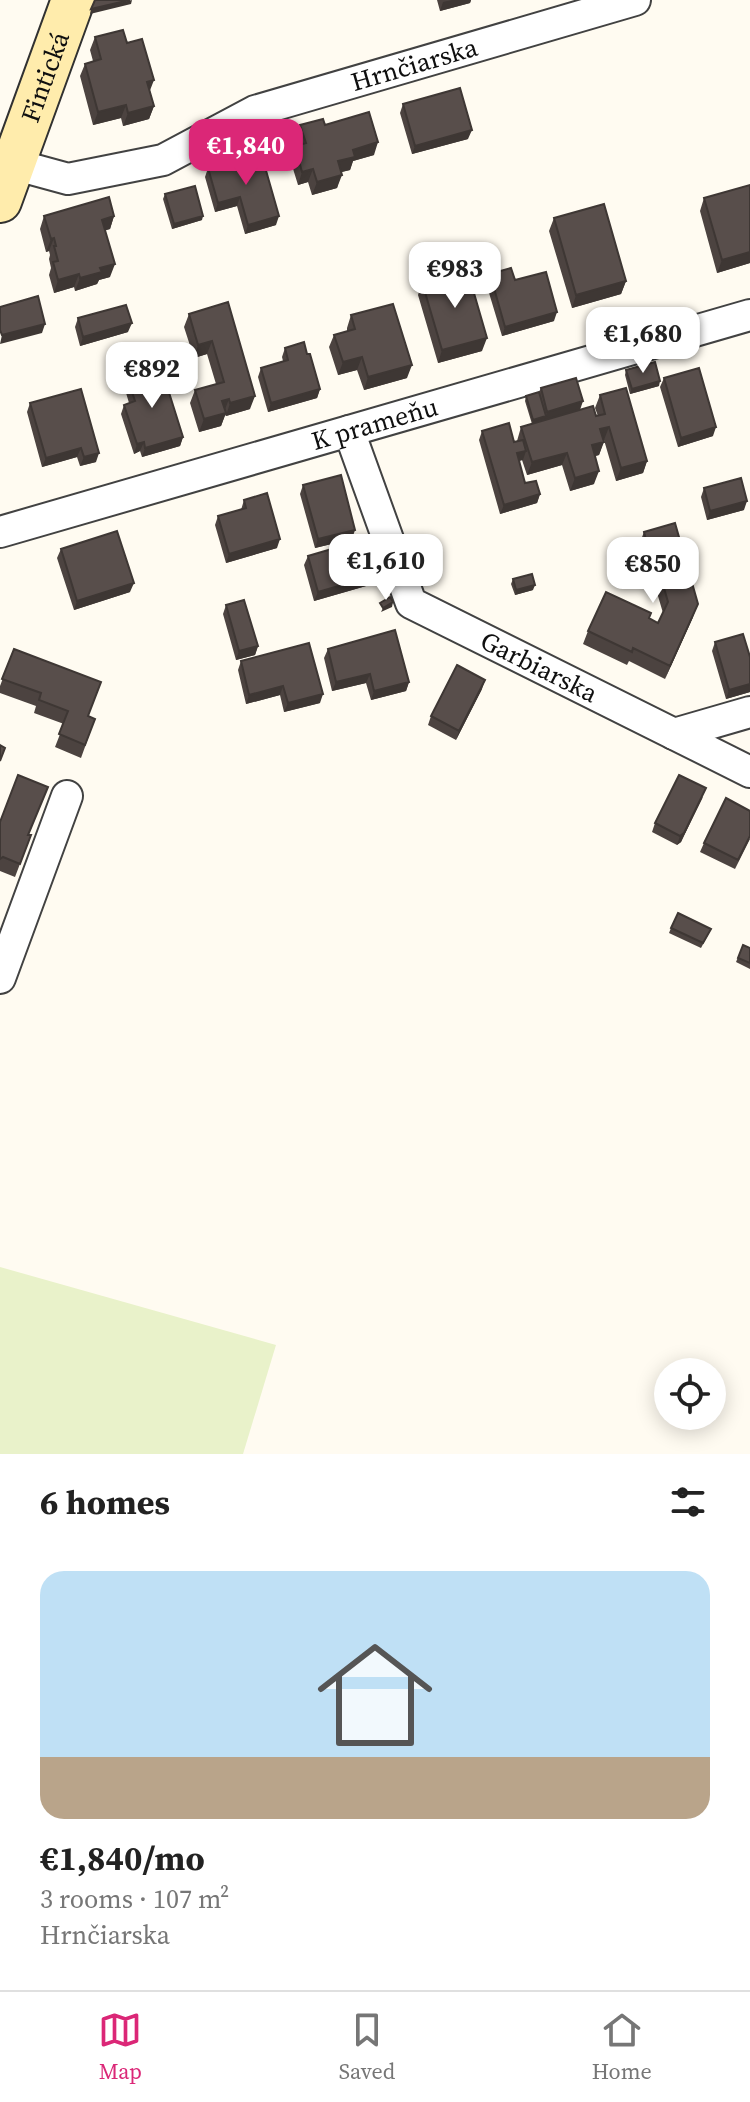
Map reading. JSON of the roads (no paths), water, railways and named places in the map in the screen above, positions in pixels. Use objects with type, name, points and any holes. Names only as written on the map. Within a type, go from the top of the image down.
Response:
[{"type":"street","name":"Fintická","points":[[7,182],[73,0]]},
{"type":"street","name":"Hrnčiarska","points":[[7,182],[68,179],[163,160],[255,111],[635,0]]},
{"type":"street","name":"K prameňu","points":[[0,532],[750,315]]},
{"type":"street","name":"Garbiarska","points":[[349,431],[411,603],[750,772]]},
{"type":"street","points":[[674,734],[750,712]]},
{"type":"street","points":[[0,978],[67,796]]}]
